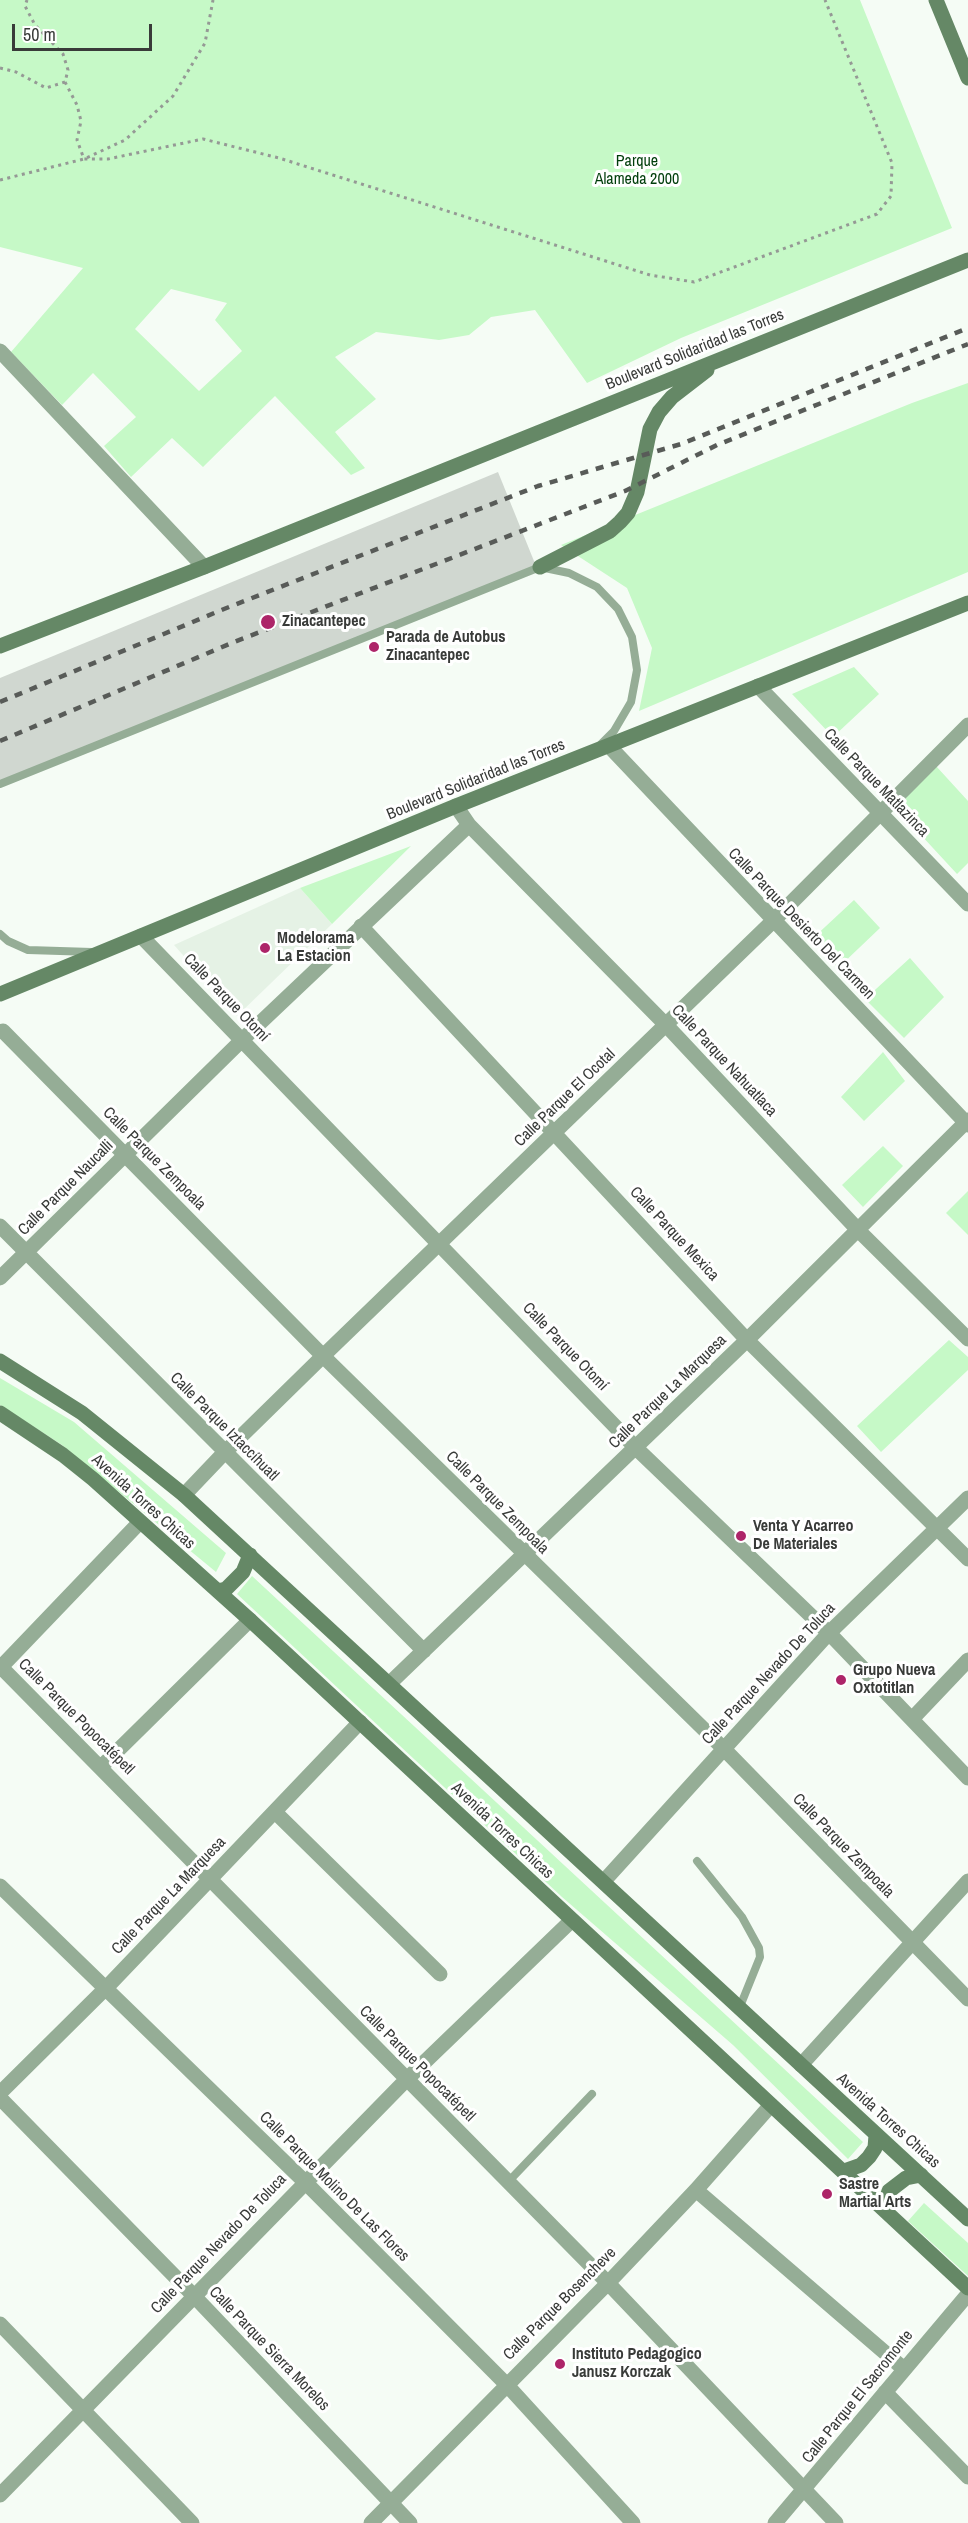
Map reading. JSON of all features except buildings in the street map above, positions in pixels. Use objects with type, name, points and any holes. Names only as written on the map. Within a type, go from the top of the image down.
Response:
[{"type":"main road","points":[[936,0],[968,78]]},
{"type":"main road","name":"Boulevard Solidaridad las Torres","points":[[0,646],[204,567],[968,260]]},
{"type":"main road","points":[[540,567],[610,531],[628,513],[637,492],[650,429],[659,412],[672,397],[722,359]]},
{"type":"main road","name":"Boulevard Solidaridad las Torres","points":[[0,994],[456,806],[968,603]]},
{"type":"main road","name":"Avenida Torres Chicas","points":[[0,1361],[82,1413],[184,1495],[968,2219]]},
{"type":"main road","name":"Avenida Torres Chicas","points":[[0,1413],[63,1455],[93,1479],[139,1523],[250,1620],[968,2288]]},
{"type":"main road","points":[[218,1592],[226,1589],[243,1572],[250,1555]]},
{"type":"main road","points":[[844,2171],[861,2165],[869,2157],[875,2148],[876,2134]]},
{"type":"main road","points":[[887,2211],[886,2200],[889,2191],[906,2178],[921,2175]]},
{"type":"street","points":[[0,351],[204,567]]},
{"type":"street","name":"Calle Parque Matlazinca","points":[[758,686],[968,904]]},
{"type":"street","name":"Calle Parque El Ocotal","points":[[184,1495],[323,1356],[773,921],[968,725]]},
{"type":"street","name":"Calle Parque Desierto Del Carmen","points":[[609,746],[967,1123]]},
{"type":"street","name":"Calle Parque Nahuatlaca","points":[[456,806],[469,825],[666,1025],[859,1231],[968,1339]]},
{"type":"street","name":"Calle Parque Naucalli","points":[[0,1278],[242,1040],[469,825]]},
{"type":"street","name":"Calle Parque Mexica","points":[[361,926],[747,1341],[968,1559]]},
{"type":"street","name":"Calle Parque Otomí","points":[[141,936],[636,1448],[829,1633],[968,1778]]},
{"type":"street","name":"Calle Parque Zempoala","points":[[3,1031],[323,1356],[724,1749],[968,2000]]},
{"type":"street","name":"Calle Parque La Marquesa","points":[[389,1684],[747,1341],[967,1123]]},
{"type":"street","name":"Calle Parque Iztaccíhuatl","points":[[0,1226],[424,1651]]},
{"type":"street","name":"Calle Parque Nevado De Toluca","points":[[604,1881],[829,1633],[968,1498]]},
{"type":"street","points":[[0,1667],[139,1523]]},
{"type":"street","points":[[101,1767],[250,1620]]},
{"type":"street","points":[[912,1719],[968,1660]]},
{"type":"street","name":"Calle Parque Popocatépetl","points":[[0,1667],[608,2283],[836,2523]]},
{"type":"street","name":"Calle Parque La Marquesa","points":[[0,2093],[106,1988],[360,1722]]},
{"type":"street","points":[[275,1812],[440,1974]]},
{"type":"street","points":[[801,2065],[968,1881]]},
{"type":"street","name":"Calle Parque Molino De Las Flores","points":[[0,1886],[305,2182],[506,2384],[633,2523]]},
{"type":"street","name":"Calle Parque Nevado De Toluca","points":[[0,2495],[407,2079],[571,1921]]},
{"type":"street","name":"Calle Parque Sierra Morelos","points":[[0,2098],[194,2296],[410,2523]]},
{"type":"street","name":"Calle Parque Bosencheve","points":[[371,2523],[608,2283],[696,2190],[771,2105]]},
{"type":"street","points":[[696,2190],[904,2369]]},
{"type":"street","name":"Calle Parque El Sacromonte","points":[[775,2523],[968,2294]]},
{"type":"street","points":[[0,2324],[192,2523]]},
{"type":"street","points":[[885,2392],[968,2477]]},
{"type":"lane","points":[[0,784],[540,567],[569,573],[597,587],[618,609],[632,637],[637,669],[630,702],[614,731],[588,754]]},
{"type":"lane","points":[[0,934],[8,941],[28,950],[102,952]]},
{"type":"lane","points":[[697,1861],[742,1917],[759,1948],[760,1957],[739,2009]]},
{"type":"lane","points":[[508,2182],[592,2094]]},
{"type":"path","points":[[27,0],[26,6],[35,25],[63,54],[68,70],[64,82],[76,105],[81,121],[77,140],[84,159]]},
{"type":"path","points":[[0,178],[5,180],[84,159],[125,140],[173,96],[205,43],[213,0]]},
{"type":"path","points":[[84,159],[108,159],[203,139],[279,158],[650,274],[694,282],[877,214],[891,196],[892,163],[825,0]]},
{"type":"path","points":[[0,68],[16,72],[46,88],[64,82]]},
{"type":"shaded area","points":[[300,888],[332,924],[237,1016],[174,945]]},
{"type":"green space","name":"Parque Alameda 2000","points":[[0,0],[860,0],[952,228],[681,338],[587,383],[535,310],[491,317],[469,335],[439,340],[376,332],[335,357],[376,399],[335,432],[365,468],[351,475],[275,396],[203,467],[172,438],[131,477],[104,446],[136,417],[93,373],[62,405],[11,352],[83,268],[0,247]],"holes":[[[171,289],[227,303],[215,320],[242,351],[199,391],[135,329]]]},
{"type":"green space","points":[[968,383],[968,572],[639,711],[652,648],[627,588],[561,545],[912,403]]},
{"type":"green space","points":[[854,667],[879,694],[833,737],[792,694]]},
{"type":"green space","points":[[936,766],[968,801],[968,863],[957,874],[896,808]]},
{"type":"green space","points":[[411,846],[332,924],[300,888]]},
{"type":"green space","points":[[854,900],[880,928],[838,968],[811,940]]},
{"type":"green space","points":[[910,958],[944,997],[904,1038],[865,999]]},
{"type":"green space","points":[[883,1052],[905,1081],[864,1121],[841,1097]]},
{"type":"green space","points":[[883,1146],[903,1166],[863,1207],[842,1185]]},
{"type":"green space","points":[[968,1191],[968,1235],[946,1213]]},
{"type":"green space","points":[[949,1340],[968,1357],[968,1370],[881,1452],[857,1426]]},
{"type":"green space","points":[[0,1378],[74,1422],[226,1553],[216,1572],[62,1445],[0,1405]]},
{"type":"green space","points":[[252,1576],[863,2142],[848,2159],[733,2045],[562,1897],[237,1594]]},
{"type":"green space","points":[[924,2203],[968,2243],[968,2276],[908,2221]]},
{"type":"railway","points":[[0,702],[224,609],[538,486],[681,444],[968,328]]},
{"type":"railway","points":[[0,741],[234,642],[625,491],[717,445],[968,344]]},
{"type":"place","name":"Zinacantepec","points":[[268,622]]},
{"type":"place","name":"Parada de Autobus Zinacantepec","points":[[374,647]]},
{"type":"place","name":"Modelorama La Estacion","points":[[265,948]]},
{"type":"place","name":"Venta Y Acarreo De Materiales","points":[[741,1536]]},
{"type":"place","name":"Grupo Nueva Oxtotitlan","points":[[841,1680]]},
{"type":"place","name":"Sastre Martial Arts","points":[[827,2194]]},
{"type":"place","name":"Instituto Pedagogico Janusz Korczak","points":[[560,2364]]}]
